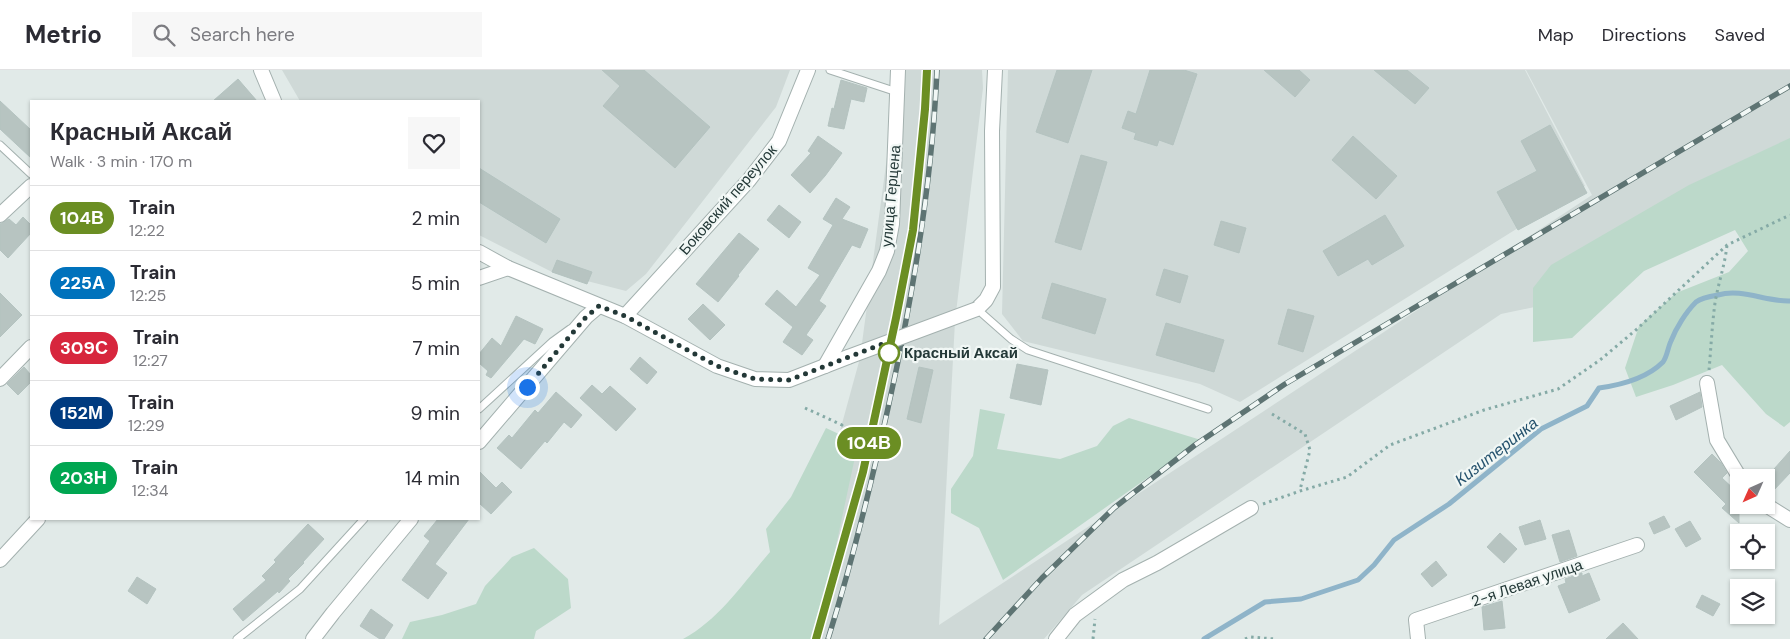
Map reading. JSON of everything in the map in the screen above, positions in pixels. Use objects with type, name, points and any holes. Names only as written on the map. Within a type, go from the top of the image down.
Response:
[{"type":"street","points":[[261,70],[274,100]]},
{"type":"street","name":"Боковский переулок","points":[[625,316],[749,180],[779,141],[808,70]]},
{"type":"street","name":"улица Герцена","points":[[825,366],[879,271],[887,251],[892,224],[898,70]]},
{"type":"street","points":[[480,253],[508,268],[625,316],[717,366],[755,379],[789,380],[848,356],[977,309],[986,300],[993,287],[992,131],[995,70]]},
{"type":"street","points":[[0,215],[30,187]]},
{"type":"street","points":[[480,278],[508,268]]},
{"type":"street","points":[[480,441],[586,317],[599,306]]},
{"type":"street","points":[[0,379],[30,348]]},
{"type":"street","points":[[1708,383],[1717,440],[1735,469]]},
{"type":"street","points":[[1056,639],[1075,615],[1123,580],[1157,563],[1251,508]]},
{"type":"street","points":[[1775,511],[1790,520]]},
{"type":"street","points":[[0,560],[37,520]]},
{"type":"street","points":[[314,639],[332,613],[410,520]]},
{"type":"street","name":"2-я Левая улица","points":[[1418,639],[1416,620],[1637,545]]},
{"type":"lane","points":[[830,70],[898,92]]},
{"type":"lane","points":[[0,145],[30,173]]},
{"type":"lane","points":[[977,309],[1011,340],[1028,350],[1208,409]]},
{"type":"lane","points":[[480,408],[552,342],[586,317]]},
{"type":"lane","points":[[237,639],[300,589],[363,520]]},
{"type":"path","points":[[1251,508],[1347,477],[1390,445],[1484,410],[1558,389],[1600,360],[1637,329],[1727,245],[1790,214]]},
{"type":"path","points":[[1708,383],[1715,306],[1727,245]]},
{"type":"path","points":[[805,408],[842,425],[839,424]]},
{"type":"path","points":[[1272,414],[1305,434],[1310,450],[1300,491]]},
{"type":"path","points":[[1245,639],[1250,637],[1275,639]]},
{"type":"shaded area","points":[[282,70],[790,70],[776,107],[646,274],[626,291],[552,272],[480,236],[480,100],[299,100]]},
{"type":"shaded area","points":[[895,70],[982,70],[983,88],[955,321],[939,625],[1592,195],[1526,70],[1790,70],[1790,195],[1601,293],[1501,314],[1082,595],[1044,639],[783,639],[860,358],[896,90]]},
{"type":"shaded area","points":[[1008,70],[1525,70],[1585,186],[1240,402],[1200,384],[1023,341],[1002,314]]},
{"type":"green space","points":[[1790,138],[1790,422],[1784,427],[1766,414],[1722,365],[1673,385],[1636,397],[1625,368],[1639,326],[1676,293],[1729,272],[1748,251],[1735,230],[1644,271],[1572,338],[1533,342],[1533,288],[1551,265],[1689,185]]},
{"type":"green space","points":[[980,409],[1005,414],[997,449],[1060,459],[1097,446],[1113,426],[1129,418],[1201,440],[1003,580],[979,528],[951,513],[951,489],[973,456]]},
{"type":"green space","points":[[826,428],[858,443],[816,639],[683,639],[708,622],[719,611],[741,588],[770,552],[766,529],[791,497]]},
{"type":"green space","points":[[534,548],[568,579],[571,608],[536,631],[534,639],[402,639],[410,622],[442,615],[476,604],[485,586],[512,557]]},
{"type":"building","points":[[602,70],[644,70],[710,127],[675,168],[603,106],[620,86]]},
{"type":"building","points":[[1057,70],[1092,70],[1068,143],[1036,132]]},
{"type":"building","points":[[1150,70],[1184,70],[1197,74],[1173,145],[1159,140],[1157,146],[1134,139],[1136,133],[1122,128],[1128,111],[1136,114]]},
{"type":"building","points":[[1264,70],[1299,70],[1310,80],[1295,97]]},
{"type":"building","points":[[1374,70],[1407,70],[1429,88],[1415,104]]},
{"type":"building","points":[[238,79],[256,100],[214,100]]},
{"type":"building","points":[[841,80],[867,88],[864,102],[851,99],[844,129],[828,126]]},
{"type":"building","points":[[0,101],[30,129],[30,157],[0,129]]},
{"type":"building","points":[[1550,125],[1587,193],[1518,230],[1497,192],[1537,171],[1521,141]]},
{"type":"building","points":[[818,136],[842,153],[810,193],[791,175],[811,153],[808,151]]},
{"type":"building","points":[[1353,136],[1397,176],[1376,199],[1332,160]]},
{"type":"building","points":[[1081,155],[1107,162],[1081,250],[1055,242]]},
{"type":"building","points":[[480,169],[560,219],[546,243],[480,203]]},
{"type":"building","points":[[836,198],[850,207],[842,219],[868,229],[860,248],[852,245],[819,301],[826,306],[806,335],[813,340],[802,355],[783,342],[793,327],[765,304],[777,290],[796,307],[820,275],[808,268],[833,225],[823,219]]},
{"type":"building","points":[[779,205],[801,222],[789,238],[767,220]]},
{"type":"building","points":[[1385,215],[1404,246],[1372,265],[1368,259],[1338,276],[1323,251]]},
{"type":"building","points":[[23,217],[30,224],[30,234],[8,258],[0,250],[0,224],[9,219],[16,225]]},
{"type":"building","points":[[1221,221],[1246,228],[1239,253],[1214,245]]},
{"type":"building","points":[[739,233],[759,249],[718,302],[696,284]]},
{"type":"building","points":[[557,260],[592,272],[587,284],[552,272]]},
{"type":"building","points":[[1164,269],[1188,276],[1180,303],[1156,295]]},
{"type":"building","points":[[1052,283],[1106,299],[1095,334],[1042,318]]},
{"type":"building","points":[[0,293],[22,315],[0,337]]},
{"type":"building","points":[[703,304],[725,325],[710,340],[688,319]]},
{"type":"building","points":[[1288,309],[1314,316],[1303,352],[1278,344]]},
{"type":"building","points":[[516,316],[543,329],[535,344],[524,339],[491,378],[486,375],[488,371],[480,364],[480,353],[492,338],[501,346]]},
{"type":"building","points":[[1166,323],[1224,340],[1214,372],[1156,355]]},
{"type":"building","points":[[640,357],[657,372],[647,384],[630,369]]},
{"type":"building","points":[[1017,364],[1048,370],[1041,405],[1010,398]]},
{"type":"building","points":[[24,367],[30,374],[30,383],[18,395],[7,384]]},
{"type":"building","points":[[919,367],[933,370],[921,423],[907,419]]},
{"type":"building","points":[[592,385],[602,394],[610,386],[636,409],[616,431],[580,398]]},
{"type":"building","points":[[556,392],[582,415],[571,428],[564,422],[547,443],[545,441],[521,469],[497,448],[509,435],[512,438],[535,410],[538,413]]},
{"type":"building","points":[[1700,392],[1702,407],[1676,420],[1670,406]]},
{"type":"building","points":[[1790,451],[1790,473],[1775,489],[1774,469]]},
{"type":"building","points":[[1712,454],[1721,463],[1727,473],[1722,478],[1730,485],[1730,514],[1739,514],[1739,523],[1722,508],[1726,504],[1694,472]]},
{"type":"building","points":[[480,472],[496,488],[502,482],[512,492],[491,514],[480,504]]},
{"type":"building","points":[[1664,516],[1670,527],[1654,534],[1649,523]]},
{"type":"building","points":[[437,520],[468,520],[435,564],[447,573],[428,599],[402,580],[430,541],[424,536]]},
{"type":"building","points":[[1540,520],[1546,539],[1525,545],[1519,527]]},
{"type":"building","points":[[1690,521],[1701,539],[1686,547],[1675,529]]},
{"type":"building","points":[[308,524],[324,539],[288,579],[290,581],[279,593],[278,591],[243,621],[233,609],[266,580],[262,576],[276,562],[274,560]]},
{"type":"building","points":[[1569,530],[1577,556],[1560,562],[1552,535]]},
{"type":"building","points":[[1500,533],[1517,549],[1504,563],[1487,547]]},
{"type":"building","points":[[1436,561],[1447,575],[1432,587],[1421,574]]},
{"type":"building","points":[[1582,573],[1582,576],[1589,573],[1600,600],[1569,613],[1558,586],[1566,583],[1565,579]]},
{"type":"building","points":[[137,577],[156,589],[147,604],[128,591]]},
{"type":"building","points":[[1702,595],[1720,604],[1713,616],[1696,607]]},
{"type":"building","points":[[1502,601],[1505,628],[1484,630],[1482,607]]},
{"type":"building","points":[[371,609],[393,625],[384,639],[380,639],[360,626]]},
{"type":"building","points":[[1623,623],[1638,639],[1606,639]]},
{"type":"waterway","name":"Кизитеринка","points":[[1204,639],[1265,602],[1301,599],[1358,580],[1374,565],[1394,540],[1449,504],[1541,429],[1587,406],[1599,388],[1633,380],[1656,368],[1663,362],[1673,336],[1682,320],[1696,302],[1704,298],[1727,293],[1790,301]]},
{"type":"railway","points":[[816,639],[863,472],[913,230],[927,70]]},
{"type":"railway","points":[[828,639],[868,495],[906,324],[926,198],[937,70]]},
{"type":"railway","points":[[986,639],[1042,578],[1114,508],[1195,445],[1285,384],[1790,86]]},
{"type":"train","name":"104В","points":[[816,639],[863,472],[896,318],[913,230],[927,70]]},
{"type":"place","name":"Красный Аксай","points":[[889,353]]},
{"type":"route","points":[[527,387],[586,317],[599,306],[625,316],[717,366],[755,379],[789,380],[885,343],[889,353]]}]
